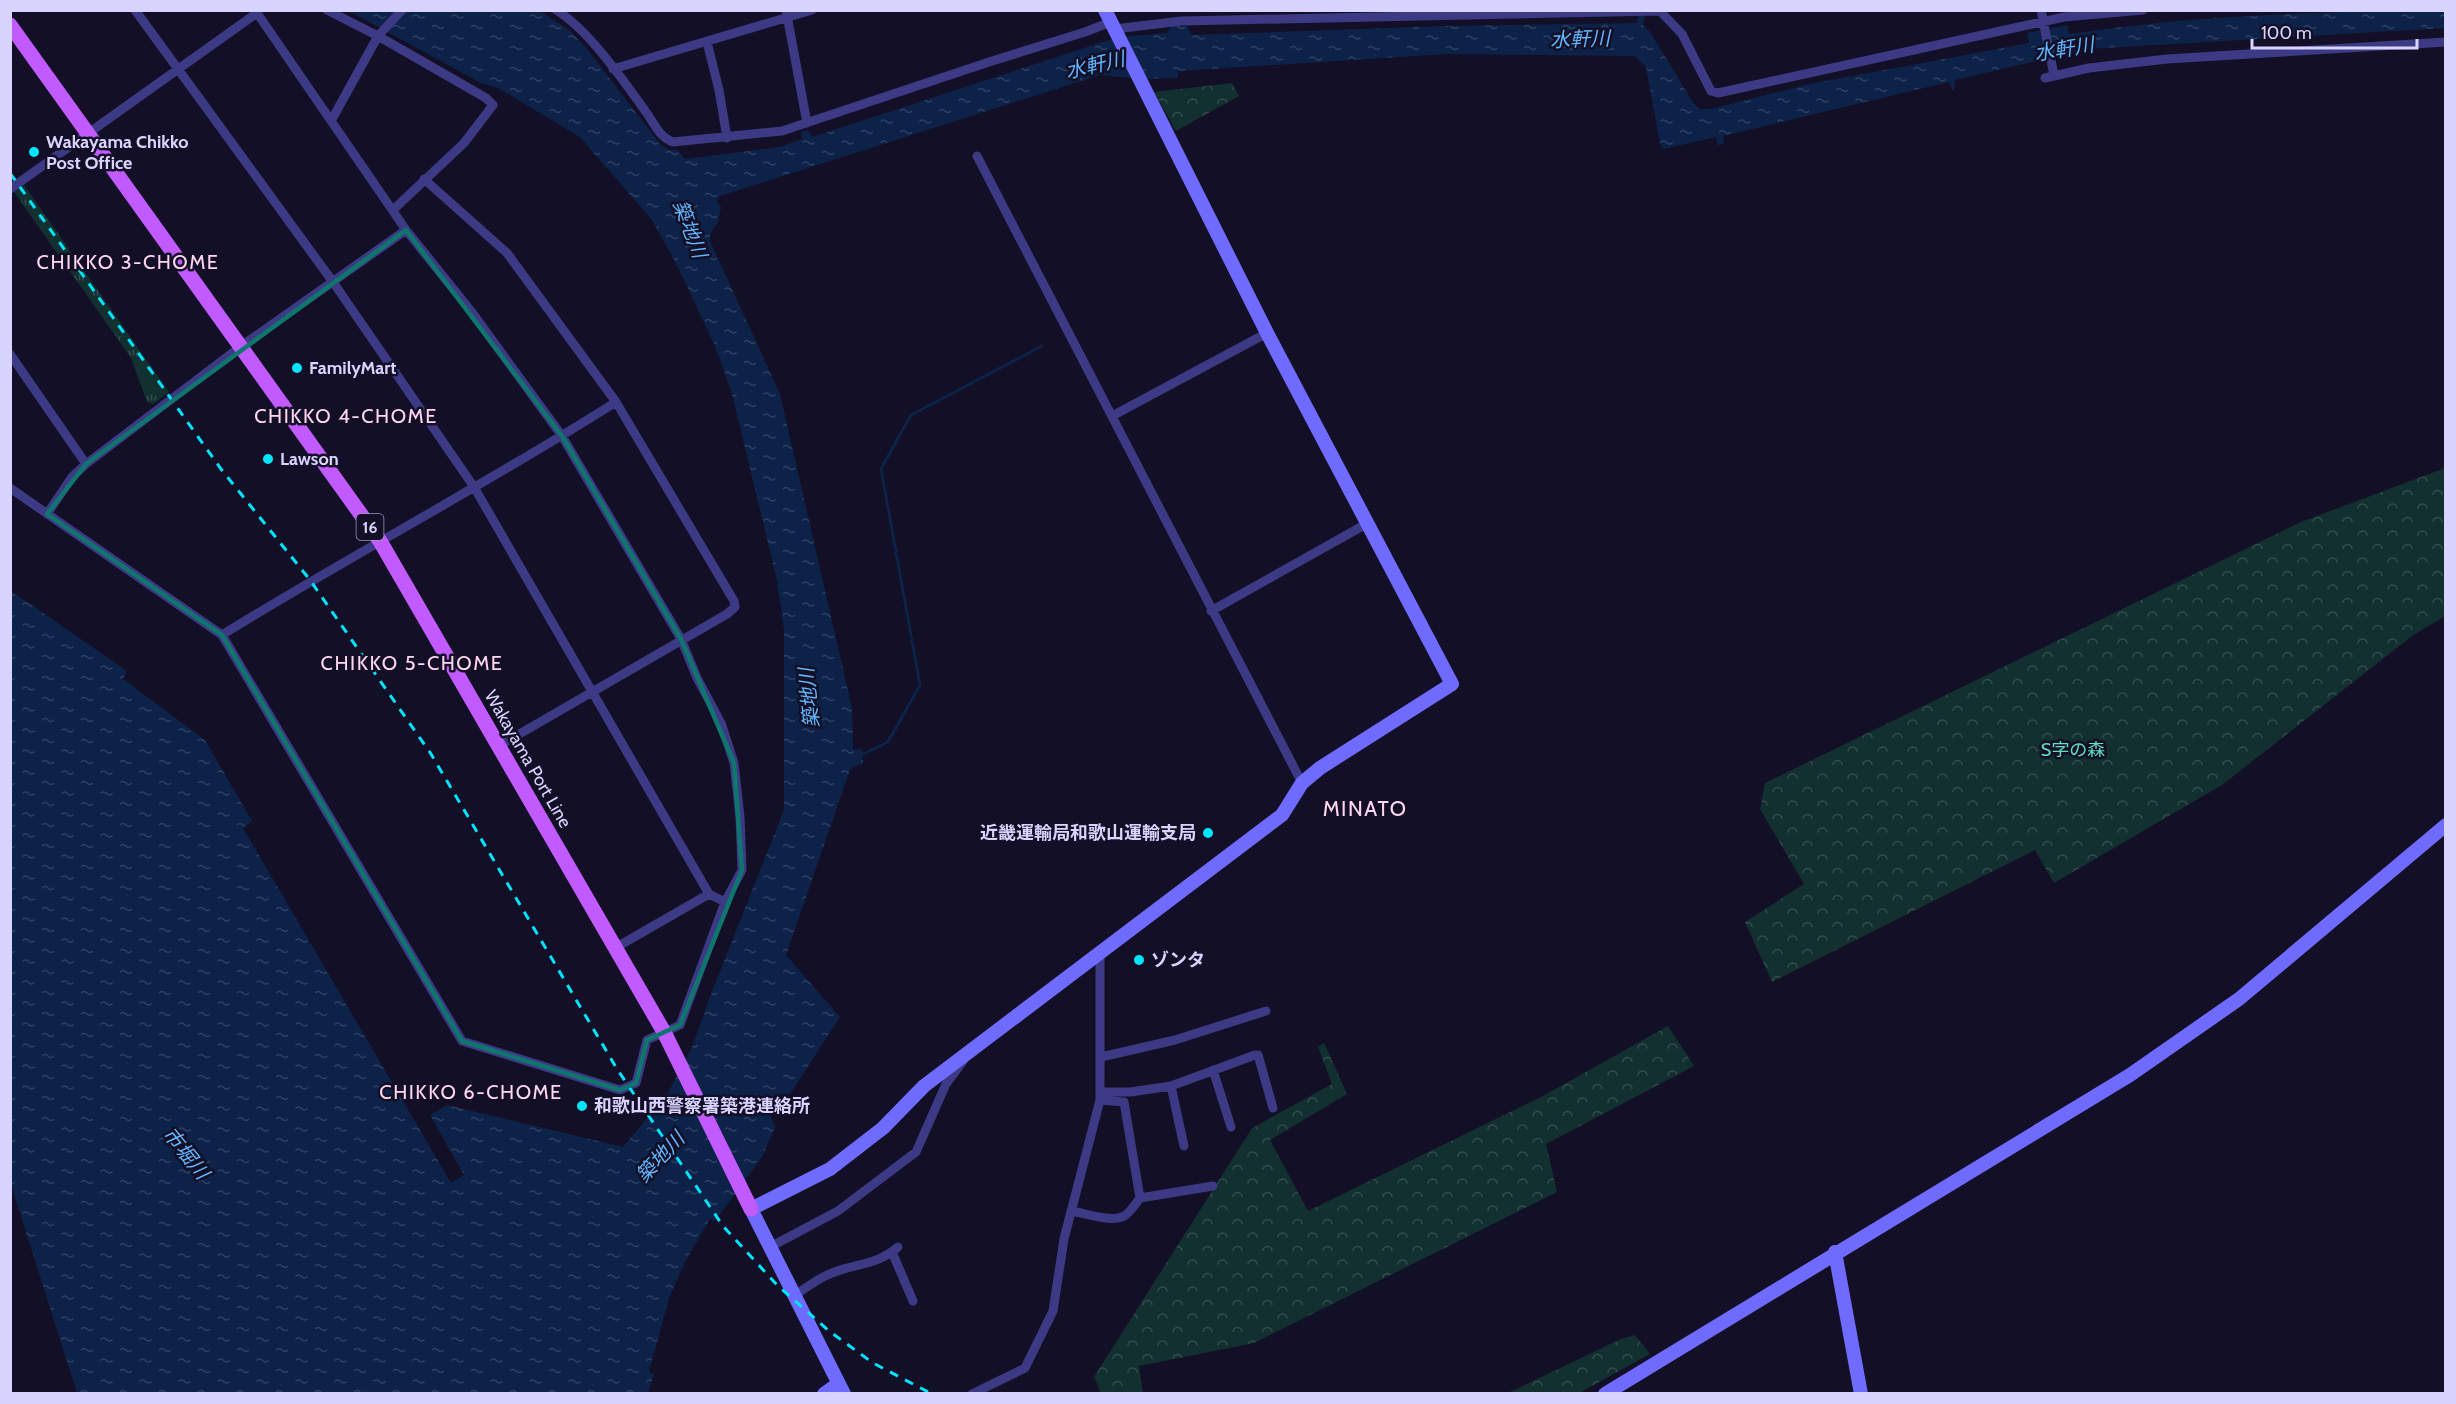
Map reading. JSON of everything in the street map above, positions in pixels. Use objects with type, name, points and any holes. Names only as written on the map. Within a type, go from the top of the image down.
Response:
[{"type":"main road","name":"Wakayama Port Line","points":[[10,25],[380,541],[497,747],[664,1032],[751,1209]]},
{"type":"street","points":[[135,10],[333,282],[474,487],[709,894],[725,902]]},
{"type":"street","points":[[327,10],[380,34],[486,98],[493,105],[464,143],[393,210]]},
{"type":"street","points":[[331,122],[380,34],[402,10]]},
{"type":"street","points":[[556,10],[584,34],[613,69],[664,139],[673,142],[782,131],[1112,23],[1660,10],[1682,34],[1711,90],[1718,93],[2044,25],[2064,17],[2143,10]]},
{"type":"street","points":[[613,69],[707,42],[787,14],[812,10]]},
{"type":"street","points":[[1179,10],[1181,21]]},
{"type":"street","points":[[2041,10],[2049,76],[2089,68],[2167,59],[2445,42]]},
{"type":"street","points":[[10,189],[256,12],[406,230],[471,311],[562,436],[681,639],[721,723],[734,763],[740,817],[742,870],[725,902],[680,1025],[647,1040],[636,1083],[620,1090],[462,1041],[222,635],[10,488]]},
{"type":"street","points":[[787,14],[807,123]]},
{"type":"street","points":[[824,1394],[841,1389],[751,1209],[830,1169],[883,1128],[924,1086],[1282,816],[1302,783],[1320,768],[1452,684],[1267,333],[1112,23]]},
{"type":"street","points":[[707,42],[719,90],[727,138]]},
{"type":"street","points":[[976,156],[1302,783]]},
{"type":"street","points":[[424,179],[507,253],[616,402],[734,601],[735,607],[727,614],[497,747]]},
{"type":"street","points":[[47,514],[72,477],[86,464],[240,347],[406,230]]},
{"type":"street","points":[[1112,416],[1267,333]]},
{"type":"street","points":[[10,354],[86,464]]},
{"type":"street","points":[[222,635],[310,580],[562,436],[616,402]]},
{"type":"street","points":[[1211,611],[1368,523]]},
{"type":"street","points":[[1605,1394],[1835,1252],[2130,1076],[2239,999],[2445,825]]},
{"type":"street","points":[[615,948],[709,894]]},
{"type":"street","points":[[972,1394],[1028,1364],[1053,1311],[1071,1211],[1100,1096],[1100,954]]},
{"type":"street","points":[[1101,1057],[1175,1040],[1266,1011]]},
{"type":"street","points":[[770,1247],[838,1211],[916,1152],[946,1083],[970,1051]]},
{"type":"street","points":[[1100,1096],[1171,1086],[1258,1056],[1273,1108]]},
{"type":"street","points":[[1213,1070],[1232,1127]]},
{"type":"street","points":[[1171,1086],[1184,1146]]},
{"type":"street","points":[[1100,1096],[1124,1102],[1140,1198]]},
{"type":"street","points":[[1071,1211],[1120,1217],[1126,1215],[1140,1198],[1213,1186]]},
{"type":"street","points":[[794,1296],[829,1274],[845,1268],[865,1266],[895,1250],[913,1301]]},
{"type":"street","points":[[1835,1252],[1861,1394]]},
{"type":"highlighted area","points":[[406,230],[562,436],[681,639],[734,763],[742,870],[680,1025],[647,1040],[636,1083],[620,1090],[462,1041],[222,635],[47,514],[86,464]]},
{"type":"green space","points":[[1232,83],[1239,96],[1176,131],[1154,92]]},
{"type":"green space","points":[[24,185],[169,392],[153,404],[147,402],[131,358],[14,192]]},
{"type":"green space","name":"S字の森","points":[[2445,468],[2445,616],[2412,636],[2222,785],[2054,883],[2035,850],[1772,982],[1745,922],[1804,884],[1760,809],[1765,783],[2301,522]]},
{"type":"green space","points":[[1668,1026],[1694,1066],[1546,1144],[1557,1192],[1254,1343],[1139,1366],[1143,1393],[1101,1393],[1094,1377],[1252,1128],[1332,1084],[1318,1047],[1324,1043],[1347,1094],[1270,1140],[1308,1211],[1541,1097]]},
{"type":"green space","points":[[1635,1335],[1650,1354],[1579,1393],[1508,1393],[1621,1339]]},
{"type":"water","points":[[349,11],[540,11],[569,30],[584,45],[661,145],[669,150],[678,150],[685,159],[780,147],[802,139],[801,132],[808,130],[812,137],[1118,37],[1167,33],[1171,26],[1187,26],[1192,35],[1445,26],[1637,23],[1638,15],[1645,16],[1643,25],[1650,32],[1694,104],[1700,109],[1711,109],[1810,84],[2029,43],[2027,33],[2067,25],[2069,34],[2163,22],[2257,15],[2445,11],[2445,28],[2088,49],[1955,80],[1952,90],[1949,82],[1723,136],[1724,144],[1718,145],[1716,137],[1664,149],[1660,144],[1646,67],[1635,56],[1446,54],[1178,71],[1178,78],[1139,79],[1100,75],[720,196],[717,202],[721,207],[718,222],[710,234],[710,241],[780,394],[852,708],[853,750],[862,749],[863,764],[851,767],[786,955],[840,1017],[790,1094],[776,1095],[768,1110],[775,1127],[762,1157],[715,1221],[710,1219],[685,1262],[669,1298],[649,1372],[654,1374],[648,1393],[77,1393],[11,1185],[10,590],[127,671],[123,679],[205,740],[252,821],[243,828],[451,1183],[464,1175],[430,1115],[447,1105],[623,1147],[668,1093],[693,1045],[784,810],[784,630],[777,580],[731,390],[715,346],[678,267],[652,220],[580,137],[498,88],[481,83]]},
{"type":"waterway","points":[[859,756],[888,742],[920,685],[881,469],[911,415],[1042,346]]},
{"type":"railway","points":[[10,173],[221,469],[310,580],[431,754],[617,1069],[723,1226],[777,1285],[829,1331],[873,1363],[932,1394]]},
{"type":"place","name":"Wakayama Chikko Post Office","points":[[34,152]]},
{"type":"place","name":"FamilyMart","points":[[297,368]]},
{"type":"place","name":"Lawson","points":[[268,459]]},
{"type":"place","name":"近畿運輸局和歌山運輸支局","points":[[1208,833]]},
{"type":"place","name":"ゾンタ","points":[[1139,960]]},
{"type":"place","name":"和歌山西警察署築港連絡所","points":[[582,1106]]},
{"type":"district","name":"CHIKKO 3-CHOME","points":[[128,262]]},
{"type":"district","name":"CHIKKO 4-CHOME","points":[[346,416]]},
{"type":"district","name":"CHIKKO 5-CHOME","points":[[412,663]]},
{"type":"district","name":"MINATO","points":[[1365,809]]},
{"type":"district","name":"CHIKKO 6-CHOME","points":[[471,1092]]},
{"type":"water label","name":"水軒川","points":[[1580,39]]},
{"type":"water label","name":"水軒川","points":[[2064,49]]},
{"type":"water label","name":"水軒川","points":[[1095,65]]},
{"type":"water label","name":"築地川","points":[[690,229]]},
{"type":"water label","name":"築地川","points":[[809,698]]},
{"type":"water label","name":"市堀川","points":[[186,1153]]},
{"type":"water label","name":"築地川","points":[[660,1157]]}]
